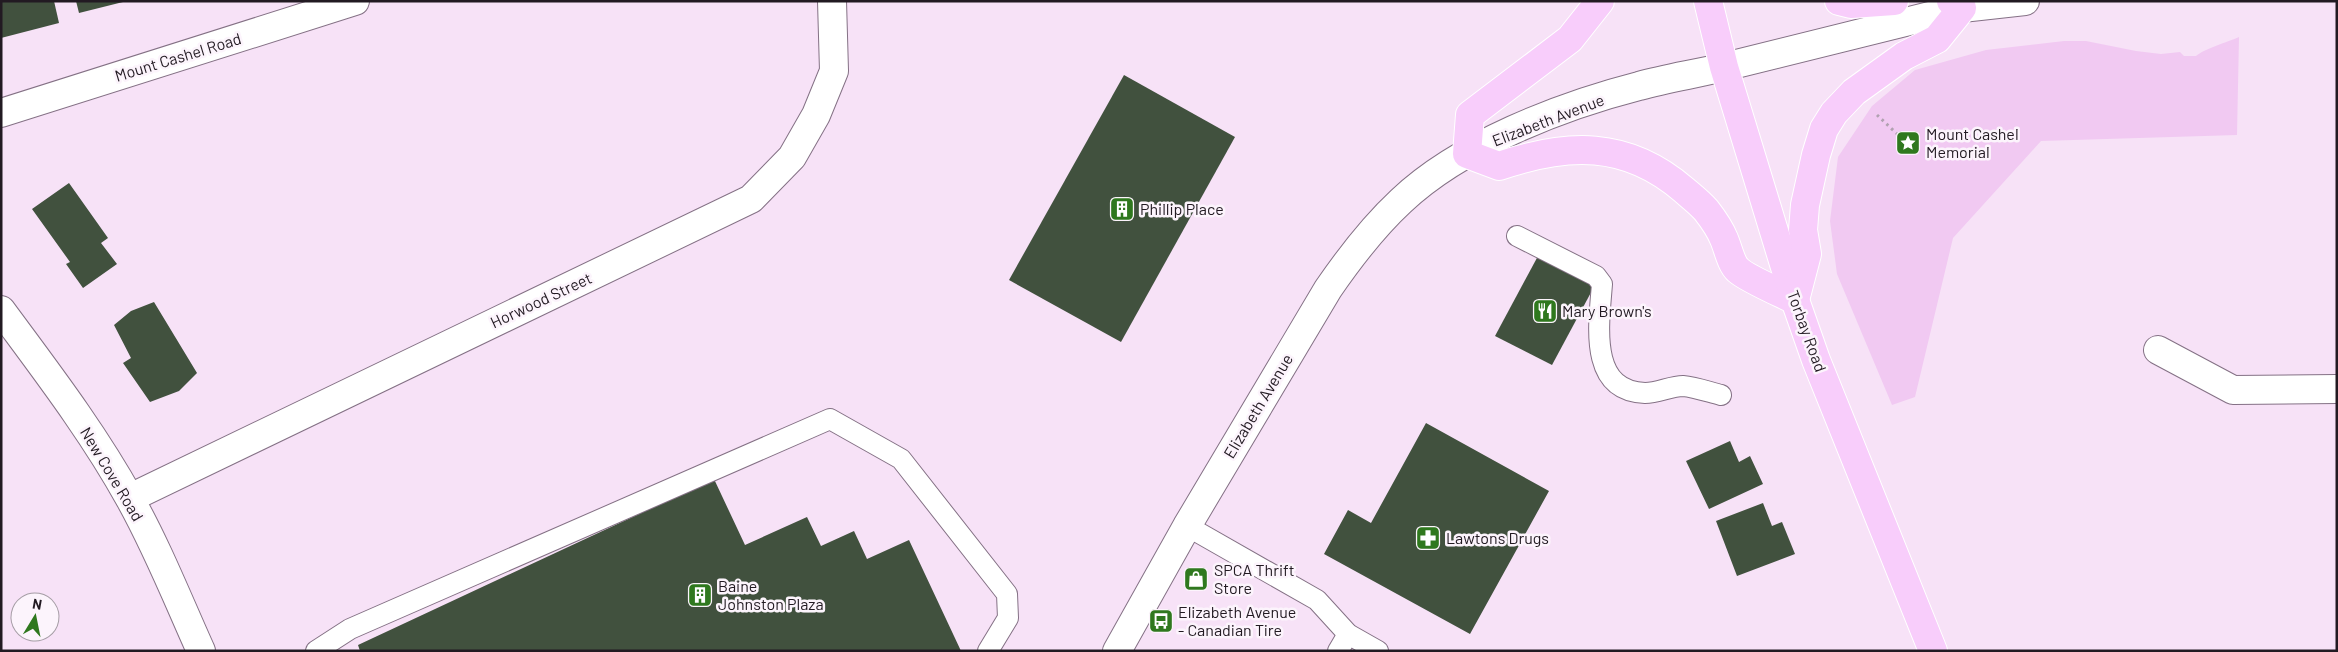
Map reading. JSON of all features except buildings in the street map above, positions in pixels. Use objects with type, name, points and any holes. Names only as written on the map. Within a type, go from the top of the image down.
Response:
[{"type":"main road","points":[[1600,1],[1570,39],[1470,115],[1467,154],[1499,166],[1530,156],[1559,150],[1595,149],[1631,158],[1654,168],[1674,181],[1706,209],[1724,237],[1737,270],[1795,300],[1807,254],[1803,230],[1805,205],[1824,129],[1834,113],[1854,92],[1897,60],[1937,39],[1956,4]]},
{"type":"main road","name":"Torbay Road","points":[[1708,1],[1724,68],[1795,300],[1816,360],[1933,651]]},
{"type":"main road","points":[[1839,1],[1851,4],[1894,1]]},
{"type":"street","name":"Mount Cashel Road","points":[[1,113],[355,1]]},
{"type":"street","name":"Horwood Street","points":[[130,498],[751,198],[792,157],[816,115],[834,71],[832,1]]},
{"type":"street","name":"Elizabeth Avenue","points":[[1116,651],[1187,526],[1328,288],[1353,254],[1402,200],[1428,179],[1467,154],[1515,129],[1638,86],[1724,68],[1956,4],[2025,1]]},
{"type":"street","name":"New Cove Road","points":[[1,310],[60,390],[130,498],[153,543],[201,651]]},
{"type":"street","points":[[2158,350],[2233,390],[2337,389]]},
{"type":"lane","points":[[1517,236],[1596,276],[1602,284],[1600,352],[1603,366],[1609,376],[1626,389],[1644,393],[1682,386],[1721,395]]},
{"type":"lane","points":[[316,651],[350,629],[830,419],[901,459],[1007,594],[1008,618],[988,651]]},
{"type":"lane","points":[[1187,526],[1316,600],[1343,642],[1378,651]]},
{"type":"path","points":[[1876,114],[1909,145]]},
{"type":"shaded area","points":[[2239,37],[2237,135],[2041,141],[1953,238],[1915,397],[1892,405],[1837,274],[1830,221],[1838,157],[1872,106],[1915,70],[1986,50],[2064,41],[2086,41],[2136,51],[2161,54],[2180,52],[2184,56],[2196,56],[2210,48]]},
{"type":"place","name":"Mount Cashel Memorial","points":[[1908,143]]},
{"type":"place","name":"Phillip Place","points":[[1122,209]]},
{"type":"place","name":"Mary Brown's","points":[[1545,311]]},
{"type":"place","name":"Lawtons Drugs","points":[[1428,538]]},
{"type":"place","name":"SPCA Thrift Store","points":[[1196,579]]},
{"type":"place","name":"Baine Johnston Plaza","points":[[700,595]]},
{"type":"place","name":"Elizabeth Avenue - Canadian Tire","points":[[1161,621]]}]
